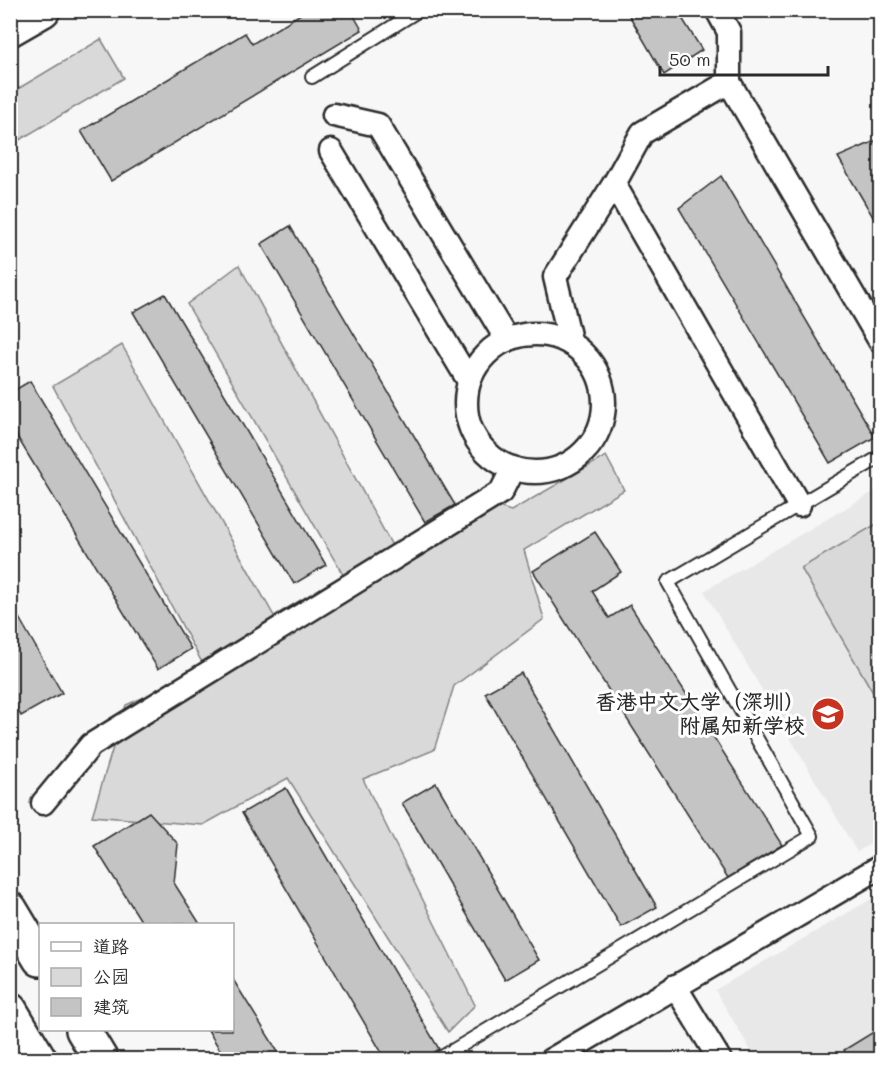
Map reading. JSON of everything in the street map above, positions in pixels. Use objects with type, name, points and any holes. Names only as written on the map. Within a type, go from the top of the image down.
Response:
[{"type":"street","points":[[10,29],[42,10]]},
{"type":"street","points":[[717,10],[729,32],[729,82],[880,341]]},
{"type":"street","points":[[571,344],[555,277],[614,184],[642,133],[729,82]]},
{"type":"street","points":[[334,115],[378,125],[507,340]]},
{"type":"street","points":[[331,151],[469,381]]},
{"type":"street","points":[[614,184],[799,505]]},
{"type":"street","points":[[538,333],[560,338],[571,344],[594,366],[602,387],[604,410],[598,433],[584,452],[565,466],[543,472],[513,468],[498,461],[480,445],[469,424],[466,402],[469,381],[480,361],[496,345],[516,336],[538,333]]},
{"type":"street","points":[[43,803],[91,745],[501,492],[513,468]]},
{"type":"street","points":[[551,1059],[880,867]]},
{"type":"street","points":[[10,909],[39,957]]},
{"type":"street","points":[[675,986],[720,1059]]},
{"type":"street","points":[[10,1010],[40,1059]]},
{"type":"street","points":[[84,1031],[101,1059]]},
{"type":"lane","points":[[312,77],[419,10]]},
{"type":"lane","points":[[437,1059],[812,836],[668,582],[880,457]]},
{"type":"shaded area","name":"香港中文大学（深圳） 附属知新学校","points":[[880,488],[880,838],[857,852],[704,591]]},
{"type":"shaded area","points":[[880,894],[880,1059],[756,1059],[715,990]]},
{"type":"green space","points":[[101,39],[124,78],[11,145],[11,93]]},
{"type":"green space","points":[[239,265],[395,551],[480,501],[511,511],[606,456],[624,490],[524,550],[544,619],[454,686],[434,750],[363,779],[475,1005],[448,1032],[288,778],[203,825],[92,816],[126,705],[206,670],[53,386],[122,345],[274,616],[343,575],[187,304]]},
{"type":"green space","points":[[880,522],[880,702],[879,703],[801,568]]},
{"type":"building","points":[[307,10],[362,10],[354,16],[362,30],[111,181],[81,131],[245,33],[252,44]]},
{"type":"building","points":[[626,10],[677,10],[702,50],[664,75]]},
{"type":"building","points":[[880,139],[880,229],[838,157]]},
{"type":"building","points":[[721,176],[875,437],[830,463],[679,208]]},
{"type":"building","points":[[290,226],[455,505],[425,522],[261,244]]},
{"type":"building","points":[[165,294],[326,565],[294,584],[133,312]]},
{"type":"building","points":[[30,381],[191,649],[158,669],[10,425],[10,393]]},
{"type":"building","points":[[595,532],[621,572],[592,591],[609,618],[630,605],[782,845],[728,878],[533,571]]},
{"type":"building","points":[[10,602],[62,693],[21,716],[10,697]]},
{"type":"building","points":[[521,673],[657,907],[621,927],[485,693]]},
{"type":"building","points":[[436,783],[539,960],[505,980],[402,803]]},
{"type":"building","points":[[286,788],[439,1049],[421,1060],[386,1060],[242,813]]},
{"type":"building","points":[[149,812],[178,844],[174,883],[199,923],[142,923],[94,846]]},
{"type":"building","points":[[234,981],[283,1060],[226,1060],[209,1031],[234,1031]]},
{"type":"building","points":[[880,1028],[880,1060],[849,1060],[844,1050]]},
{"type":"place","name":"香港中文大学（深圳） 附属知新学校","points":[[828,714]]}]
